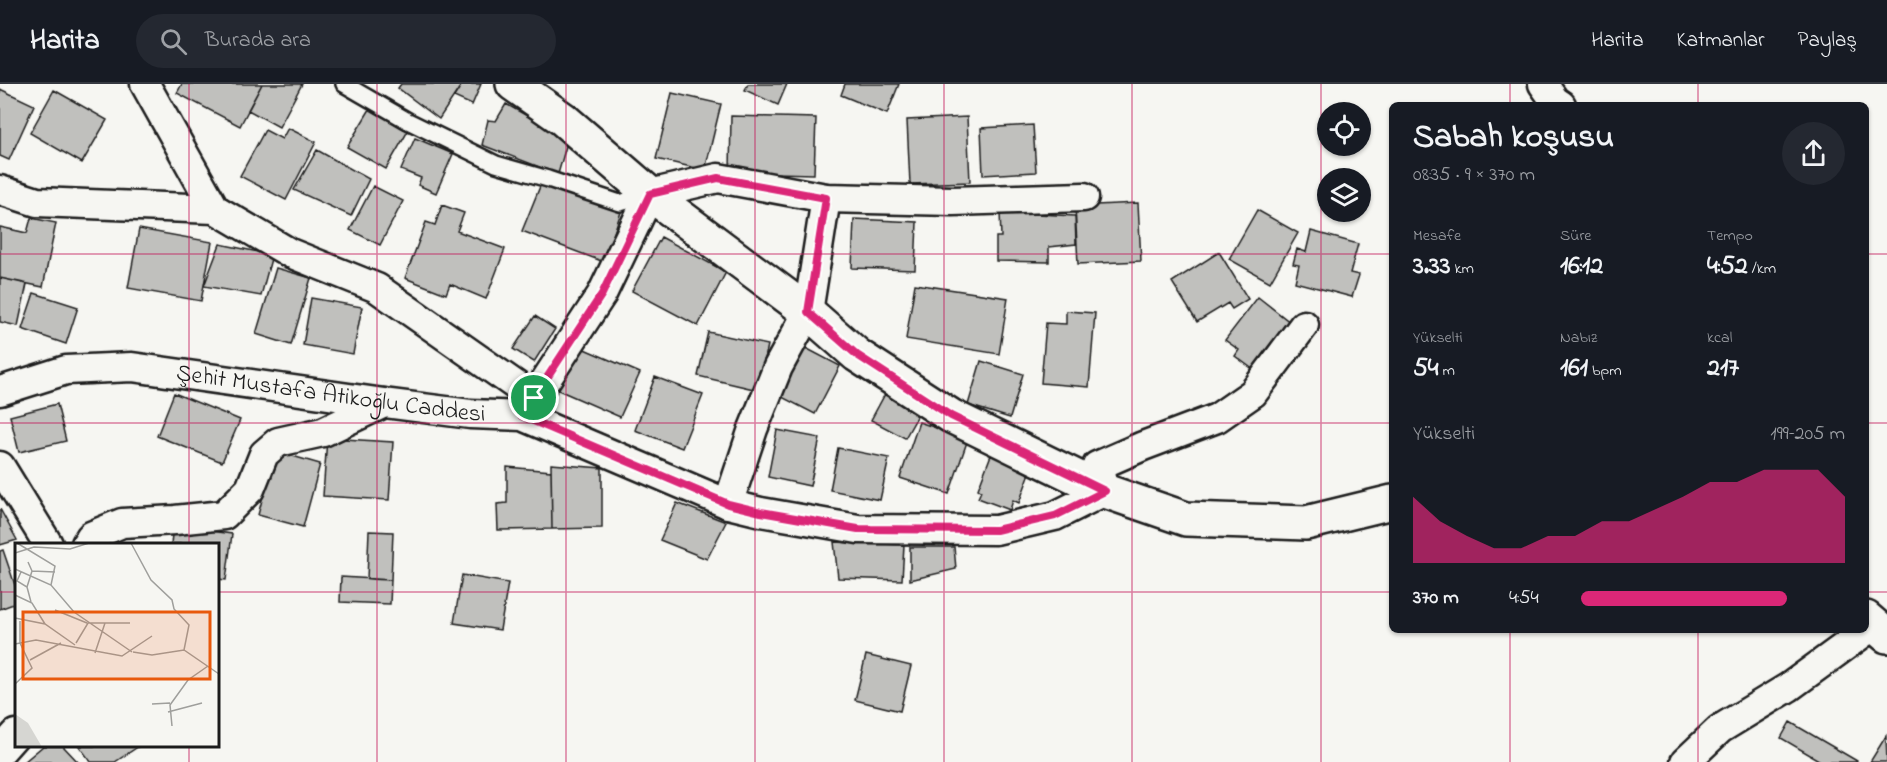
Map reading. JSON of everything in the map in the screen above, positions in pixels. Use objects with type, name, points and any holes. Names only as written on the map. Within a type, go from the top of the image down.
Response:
[{"type":"street","points":[[145,84],[214,209]]},
{"type":"street","points":[[513,84],[564,119],[650,194],[808,312],[857,355],[951,416],[1105,491],[1186,519],[1305,523],[1389,503]]},
{"type":"street","points":[[1542,84],[1558,102]]},
{"type":"street","points":[[650,194],[718,178],[826,198],[953,201],[1084,197]]},
{"type":"street","points":[[0,190],[37,202],[214,209],[290,253],[377,288],[528,407],[602,294],[650,194]]},
{"type":"street","points":[[728,504],[753,429],[774,377],[808,312],[826,198]]},
{"type":"street","points":[[1105,491],[1097,466],[1217,418],[1253,393],[1304,325]]},
{"type":"street","name":"Şehit Mustafa Atikoğlu Caddesi","points":[[0,391],[66,370],[132,367],[470,414],[528,407],[728,504],[858,529],[996,530],[1055,516],[1105,491]]},
{"type":"street","points":[[87,543],[91,536],[122,523],[224,514],[250,489],[264,454],[278,442],[323,432],[384,403]]},
{"type":"street","points":[[0,466],[47,543]]},
{"type":"street","points":[[1684,762],[1719,729],[1789,687],[1866,633]]},
{"type":"street","points":[[0,752],[15,735]]},
{"type":"lane","points":[[344,84],[408,121],[496,164],[620,203],[650,194]]},
{"type":"building","points":[[182,84],[262,84],[240,126],[177,93]]},
{"type":"building","points":[[262,84],[302,84],[279,127],[248,110]]},
{"type":"building","points":[[401,84],[462,84],[439,119],[398,88]]},
{"type":"building","points":[[462,84],[481,84],[472,105],[454,97]]},
{"type":"building","points":[[748,84],[787,84],[778,105],[745,90]]},
{"type":"building","points":[[845,84],[899,84],[887,114],[841,95]]},
{"type":"building","points":[[0,89],[34,105],[9,160],[0,156]]},
{"type":"building","points":[[54,90],[107,120],[82,163],[30,133]]},
{"type":"building","points":[[672,93],[721,104],[705,170],[656,159]]},
{"type":"building","points":[[506,104],[568,139],[558,174],[482,145],[488,120],[496,121]]},
{"type":"building","points":[[370,109],[408,131],[386,169],[347,147]]},
{"type":"building","points":[[731,116],[816,118],[814,174],[730,172]]},
{"type":"building","points":[[967,117],[970,182],[910,184],[907,120]]},
{"type":"building","points":[[1033,125],[1036,172],[983,175],[981,128]]},
{"type":"building","points":[[288,128],[316,142],[286,200],[240,176],[265,130],[282,139]]},
{"type":"building","points":[[415,138],[453,154],[436,193],[418,185],[421,178],[401,170]]},
{"type":"building","points":[[317,150],[369,179],[351,216],[294,190]]},
{"type":"building","points":[[541,184],[621,212],[604,262],[522,231]]},
{"type":"building","points":[[373,186],[403,201],[380,245],[350,230]]},
{"type":"building","points":[[1138,203],[1141,261],[1078,264],[1075,206]]},
{"type":"building","points":[[442,205],[464,213],[457,231],[505,249],[486,299],[450,284],[446,294],[405,278],[426,222],[435,225]]},
{"type":"building","points":[[1257,210],[1298,233],[1270,282],[1229,259]]},
{"type":"building","points":[[1000,212],[1075,216],[1076,244],[1049,247],[1049,262],[996,261],[996,237],[1001,237]]},
{"type":"building","points":[[31,218],[56,223],[43,287],[0,278],[0,227],[27,233]]},
{"type":"building","points":[[854,219],[917,222],[915,270],[852,268]]},
{"type":"building","points":[[139,229],[212,242],[201,301],[128,288]]},
{"type":"building","points":[[1311,231],[1358,244],[1350,273],[1359,275],[1352,297],[1295,282],[1299,265],[1293,264],[1297,249],[1306,252]]},
{"type":"building","points":[[661,237],[726,272],[698,326],[632,291]]},
{"type":"building","points":[[220,244],[272,255],[261,296],[204,286]]},
{"type":"building","points":[[1219,252],[1248,299],[1232,309],[1228,303],[1197,322],[1172,282]]},
{"type":"building","points":[[276,268],[311,278],[291,345],[256,334]]},
{"type":"building","points":[[0,278],[27,284],[18,326],[0,322]]},
{"type":"building","points":[[915,284],[1008,298],[999,354],[906,339]]},
{"type":"building","points":[[34,293],[78,307],[66,344],[22,329]]},
{"type":"building","points":[[1258,297],[1291,323],[1254,370],[1235,356],[1239,350],[1225,340]]},
{"type":"building","points":[[311,298],[362,307],[353,354],[303,345]]},
{"type":"building","points":[[1066,311],[1095,313],[1089,387],[1041,383],[1046,323],[1066,324]]},
{"type":"building","points":[[535,316],[555,329],[534,362],[513,349]]},
{"type":"building","points":[[708,332],[768,345],[758,390],[698,376]]},
{"type":"building","points":[[575,345],[640,373],[620,417],[556,389]]},
{"type":"building","points":[[800,345],[840,366],[815,414],[776,394]]},
{"type":"building","points":[[981,361],[1023,374],[1010,418],[968,405]]},
{"type":"building","points":[[655,377],[703,395],[682,448],[635,430]]},
{"type":"building","points":[[174,393],[240,420],[222,462],[157,436]]},
{"type":"building","points":[[885,394],[919,413],[905,438],[871,420]]},
{"type":"building","points":[[57,404],[66,441],[19,452],[10,416]]},
{"type":"building","points":[[919,422],[968,439],[949,494],[900,478]]},
{"type":"building","points":[[777,430],[820,438],[810,486],[768,477]]},
{"type":"building","points":[[327,438],[393,442],[389,500],[323,496]]},
{"type":"building","points":[[838,448],[889,458],[880,500],[830,490]]},
{"type":"building","points":[[275,451],[320,464],[303,527],[258,515]]},
{"type":"building","points":[[991,455],[1031,470],[1019,503],[1013,500],[1010,510],[978,498],[981,491],[978,489]]},
{"type":"building","points":[[551,464],[602,468],[602,528],[552,529]]},
{"type":"building","points":[[507,467],[551,471],[552,529],[498,530],[497,504],[507,503]]},
{"type":"building","points":[[677,503],[726,522],[707,559],[660,540]]},
{"type":"building","points":[[0,509],[17,540],[0,545]]},
{"type":"building","points":[[173,526],[232,534],[226,580],[219,579],[219,543],[171,543]]},
{"type":"building","points":[[369,531],[393,532],[391,580],[367,579]]},
{"type":"building","points":[[834,542],[904,545],[902,580],[838,578]]},
{"type":"building","points":[[910,547],[954,547],[956,569],[910,580]]},
{"type":"building","points":[[3,550],[15,585],[15,603],[0,609],[0,551]]},
{"type":"building","points":[[462,575],[508,583],[500,630],[454,623]]},
{"type":"building","points":[[341,577],[391,580],[390,604],[340,602]]},
{"type":"building","points":[[866,655],[911,666],[900,711],[855,700]]},
{"type":"building","points":[[1790,722],[1857,762],[1822,762],[1781,738]]},
{"type":"building","points":[[1886,736],[1887,762],[1870,762]]},
{"type":"building","points":[[42,747],[64,747],[78,762],[24,762]]},
{"type":"building","points":[[80,747],[138,747],[115,762],[91,762]]},
{"type":"route","points":[[718,178],[826,198],[808,312],[857,355],[951,416],[1105,491],[1055,516],[996,530],[858,529],[728,504],[522,416],[534,398],[602,294],[650,194],[718,178]]}]
